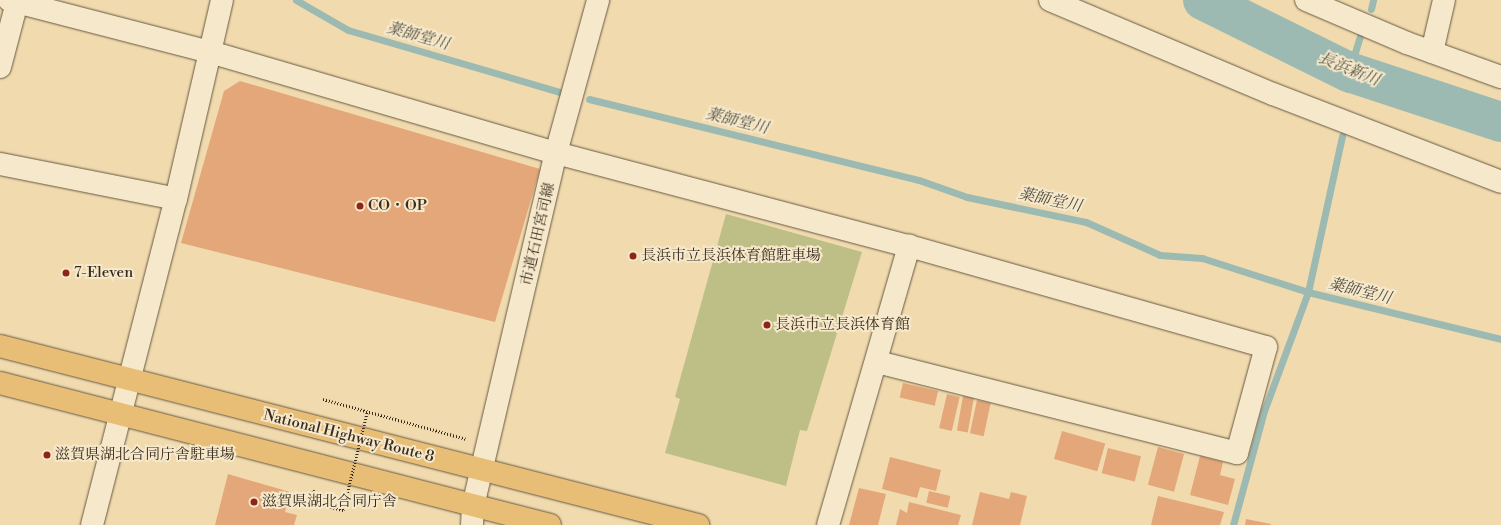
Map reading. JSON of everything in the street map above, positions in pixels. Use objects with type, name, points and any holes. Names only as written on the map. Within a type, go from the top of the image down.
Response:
[{"type":"highway","name":"National Highway Route 8","points":[[0,346],[698,525]]},
{"type":"highway","points":[[0,383],[120,414],[472,515],[550,525]]},
{"type":"street","points":[[92,525],[128,380],[176,199],[222,0]]},
{"type":"street","name":"市道石田宮司線","points":[[472,515],[556,153],[598,0]]},
{"type":"street","points":[[1050,0],[1273,94],[1501,182]]},
{"type":"street","points":[[1306,0],[1432,52],[1501,77]]},
{"type":"street","points":[[1432,52],[1444,0]]},
{"type":"street","points":[[0,66],[13,1],[210,52],[556,153],[909,246],[1266,347],[1237,453],[877,362]]},
{"type":"street","points":[[0,164],[176,199]]},
{"type":"street","points":[[828,525],[877,362],[909,246]]},
{"type":"path","points":[[323,399],[464,439]]},
{"type":"path","points":[[313,490],[322,505],[343,510],[367,412]]},
{"type":"green space","name":"長浜市立長浜体育館","points":[[726,214],[862,252],[807,431],[800,430],[786,486],[665,453],[680,399],[675,397]]},
{"type":"building","name":"CO・OP","points":[[240,81],[540,169],[495,322],[181,243],[224,91]]},
{"type":"building","points":[[903,383],[938,391],[935,406],[900,398]]},
{"type":"building","points":[[947,394],[960,397],[952,431],[939,428]]},
{"type":"building","points":[[963,396],[974,398],[968,432],[957,430]]},
{"type":"building","points":[[977,400],[991,403],[984,436],[970,433]]},
{"type":"building","points":[[1062,431],[1105,443],[1097,471],[1054,459]]},
{"type":"building","points":[[1158,447],[1184,454],[1174,492],[1148,485]]},
{"type":"building","points":[[1108,448],[1141,456],[1135,481],[1102,473]]},
{"type":"building","points":[[1200,456],[1223,462],[1220,475],[1235,479],[1228,505],[1190,495]]},
{"type":"building","points":[[890,457],[941,470],[936,491],[920,487],[917,498],[882,489]]},
{"type":"building","name":"滋賀県湖北合同庁舎","points":[[228,474],[290,492],[285,512],[297,515],[294,525],[215,525]]},
{"type":"building","points":[[859,488],[886,494],[878,525],[849,525]]},
{"type":"building","points":[[929,491],[950,496],[948,508],[926,503]]},
{"type":"building","points":[[980,492],[1009,499],[1011,492],[1027,496],[1020,525],[972,525]]},
{"type":"building","points":[[1158,496],[1224,512],[1220,525],[1151,525]]},
{"type":"building","points":[[909,502],[961,515],[958,525],[896,525],[900,509],[907,513]]},
{"type":"building","points":[[1246,519],[1271,524],[1271,525],[1245,525]]},
{"type":"waterway","name":"薬師堂川","points":[[296,0],[348,30],[560,92]]},
{"type":"waterway","name":"長浜新川","points":[[1203,0],[1349,72],[1501,122]]},
{"type":"waterway","points":[[1371,9],[1373,0]]},
{"type":"waterway","points":[[1348,89],[1349,72],[1360,37]]},
{"type":"waterway","name":"薬師堂川","points":[[589,99],[919,180],[967,197],[1086,222],[1160,255],[1202,258],[1308,292],[1501,339]]},
{"type":"waterway","points":[[1233,525],[1264,411],[1308,292],[1342,136]]},
{"type":"place","name":"CO・OP","points":[[360,206]]},
{"type":"place","name":"長浜市立長浜体育館駐車場","points":[[633,256]]},
{"type":"place","name":"7-Eleven","points":[[66,273]]},
{"type":"place","name":"長浜市立長浜体育館","points":[[767,325]]},
{"type":"place","name":"滋賀県湖北合同庁舎駐車場","points":[[47,455]]},
{"type":"place","name":"滋賀県湖北合同庁舎","points":[[254,502]]}]
